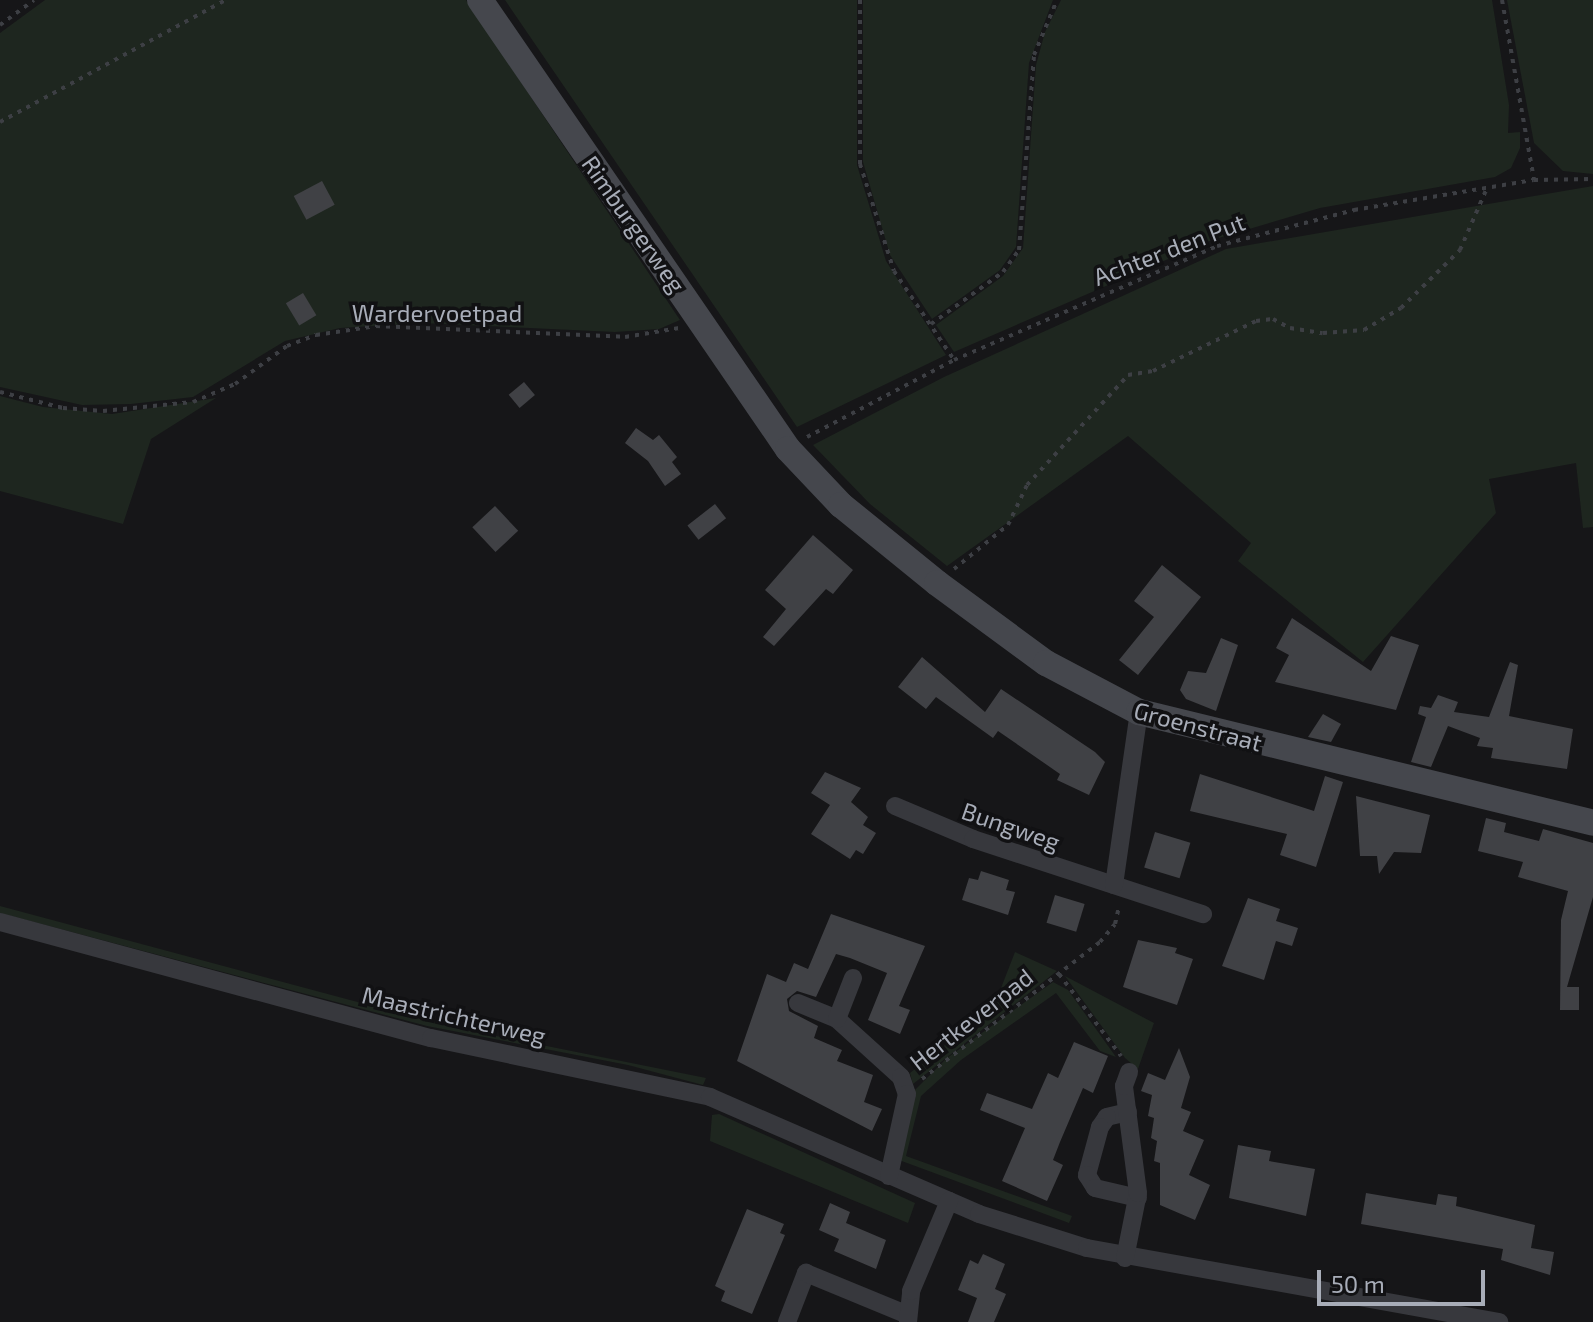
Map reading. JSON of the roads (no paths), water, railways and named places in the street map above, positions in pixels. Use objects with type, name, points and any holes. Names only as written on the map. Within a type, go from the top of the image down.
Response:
[{"type":"street","name":"Rimburgerweg","points":[[480,0],[788,449]]},
{"type":"street","name":"Groenstraat","points":[[788,449],[841,505],[937,583],[1046,663],[1139,712],[1593,823]]},
{"type":"street","points":[[1114,885],[1139,712]]},
{"type":"street","name":"Bungweg","points":[[895,806],[973,839],[1203,914]]},
{"type":"street","name":"Maastrichterweg","points":[[0,922],[431,1038],[676,1087],[743,1109],[949,1201],[1043,1236],[1125,1258],[1415,1315],[1499,1322]]},
{"type":"street","points":[[837,1019],[853,978]]},
{"type":"street","points":[[798,1003],[837,1019],[901,1077],[907,1094],[889,1176]]},
{"type":"street","points":[[1125,1258],[1138,1198],[1124,1086],[1129,1072]]},
{"type":"street","points":[[1128,1112],[1107,1117],[1100,1127],[1087,1175],[1095,1188],[1138,1198]]},
{"type":"street","points":[[787,1322],[806,1273],[908,1319],[917,1275],[949,1201]]}]
